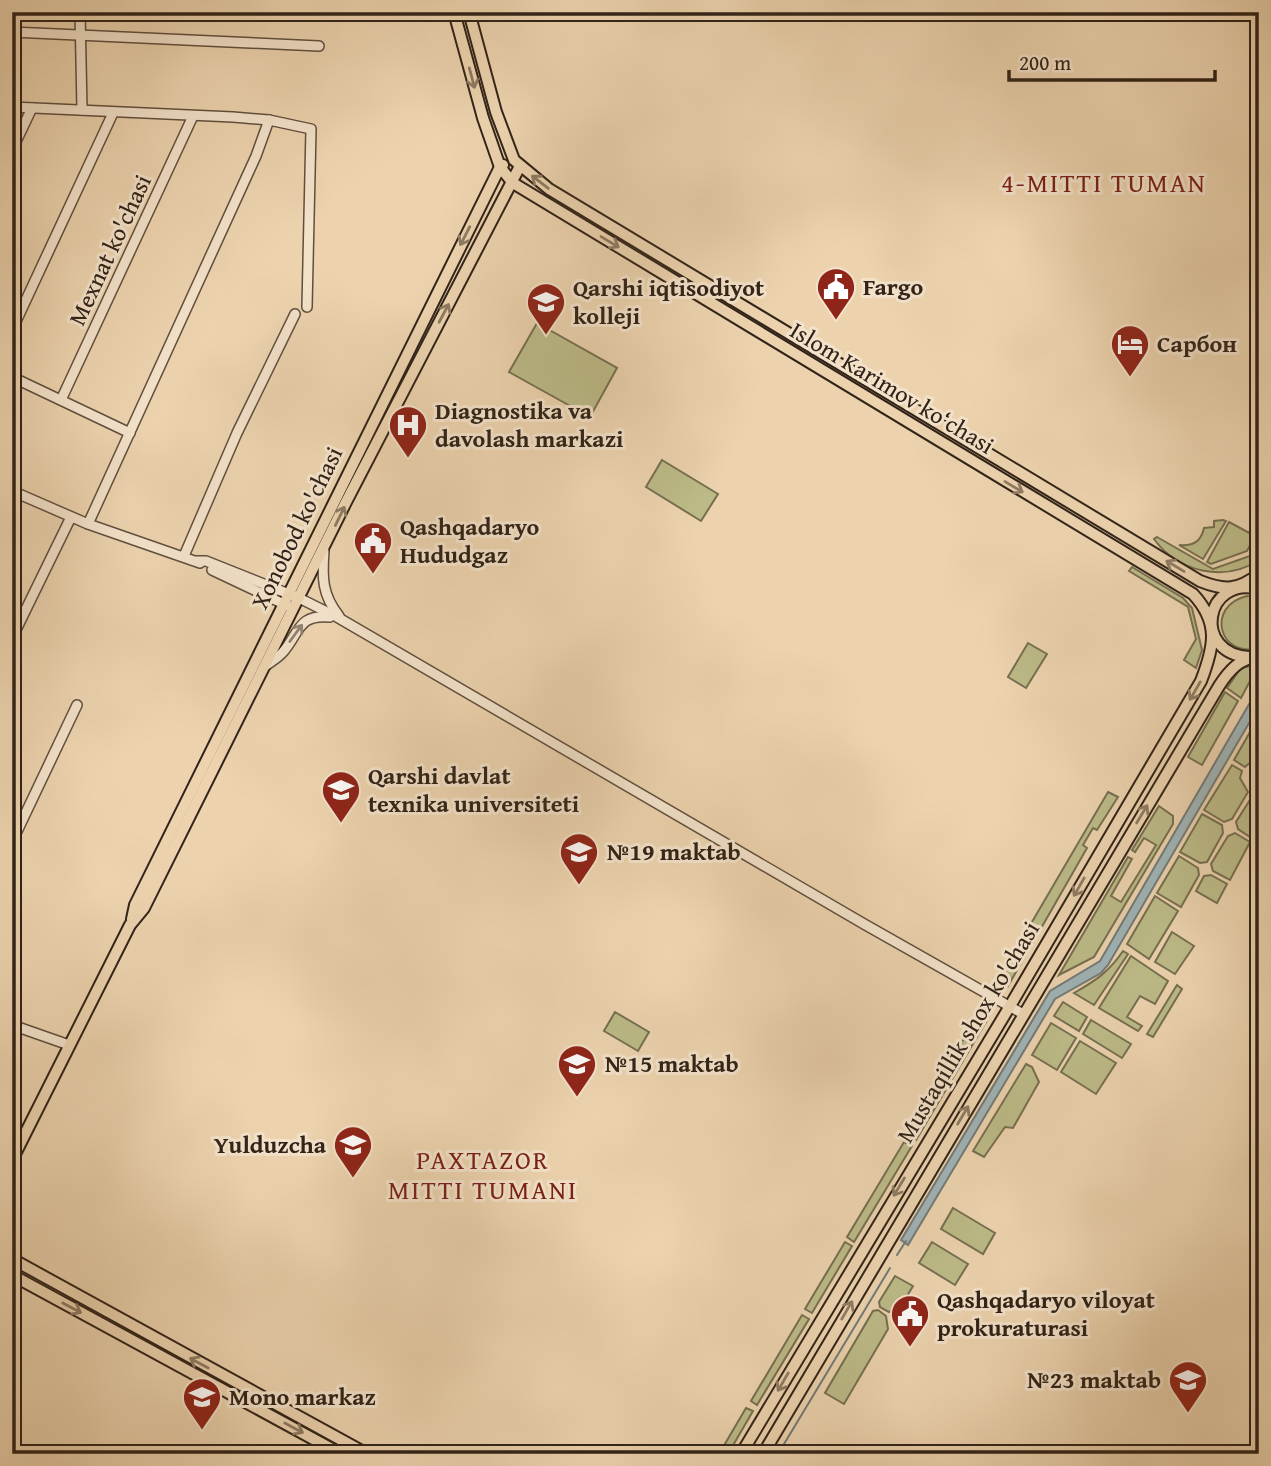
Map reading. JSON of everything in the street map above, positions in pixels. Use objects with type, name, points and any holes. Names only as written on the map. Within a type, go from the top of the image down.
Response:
[{"type":"main road","name":"Islom Karimov ko‘chasi","points":[[454,12],[483,118],[500,167],[513,183],[1193,594],[1200,601],[1220,646],[1229,653],[1256,656]]},
{"type":"main road","points":[[469,12],[496,112],[517,163],[500,167]]},
{"type":"main road","name":"Islom Karimov ko‘chasi","points":[[517,163],[549,189],[1200,581],[1213,585],[1259,589]]},
{"type":"main road","name":"Xonobod ko'chasi","points":[[12,1160],[130,925],[144,908],[264,667],[291,601],[324,547],[513,183],[517,163]]},
{"type":"main road","name":"Xonobod ko'chasi","points":[[130,925],[135,905],[291,601],[500,167]]},
{"type":"main road","points":[[1211,626],[1215,606],[1221,598],[1259,574]]},
{"type":"main road","name":"Mustaqillik shox ko'chasi","points":[[741,1454],[1201,681],[1212,652],[1211,626]]},
{"type":"main road","name":"Mustaqillik shox ko'chasi","points":[[763,1454],[1219,687],[1234,667],[1256,656]]},
{"type":"main road","points":[[12,1259],[341,1454]]},
{"type":"main road","points":[[12,1275],[367,1454]]},
{"type":"street","points":[[80,12],[82,110]]},
{"type":"street","points":[[12,32],[319,46]]},
{"type":"street","points":[[12,107],[269,120],[311,129],[307,307]]},
{"type":"street","points":[[12,150],[33,108]]},
{"type":"street","points":[[12,330],[113,113]]},
{"type":"street","name":"Mexnat ko'chasi","points":[[61,400],[193,116]]},
{"type":"street","points":[[88,524],[256,156],[269,120]]},
{"type":"street","points":[[184,556],[237,433],[295,314]]},
{"type":"street","points":[[12,377],[130,433]]},
{"type":"street","points":[[12,491],[88,524],[197,561],[205,561],[291,601],[340,619],[863,924],[1023,1014]]},
{"type":"street","points":[[12,638],[71,517]]},
{"type":"street","points":[[324,547],[324,592],[340,619]]},
{"type":"street","points":[[264,667],[283,652],[305,620],[320,616],[340,619]]},
{"type":"street","points":[[12,842],[77,705]]},
{"type":"street","points":[[12,1025],[69,1045]]},
{"type":"shaded area","points":[[537,323],[617,368],[590,417],[509,372]]},
{"type":"shaded area","points":[[662,460],[718,494],[701,521],[646,487]]},
{"type":"shaded area","points":[[1214,521],[1226,521],[1203,559],[1179,545],[1196,542],[1204,528],[1214,527]]},
{"type":"shaded area","points":[[1229,522],[1255,536],[1247,551],[1211,564],[1207,562]]},
{"type":"shaded area","points":[[1157,537],[1213,569],[1250,556],[1259,542],[1259,560],[1231,571],[1202,570],[1176,559],[1154,539]]},
{"type":"shaded area","points":[[1132,567],[1183,598],[1192,608],[1202,650],[1196,668],[1184,660],[1196,639],[1188,607],[1129,571]]},
{"type":"shaded area","points":[[1247,596],[1259,598],[1259,648],[1245,649],[1234,646],[1222,630],[1226,610],[1234,602]]},
{"type":"shaded area","points":[[1028,643],[1047,654],[1026,688],[1008,677]]},
{"type":"shaded area","points":[[1259,664],[1241,698],[1227,688],[1241,668]]},
{"type":"shaded area","points":[[1259,687],[1259,706],[1108,965],[1101,973],[1055,999],[908,1245],[901,1240],[1050,991],[1100,961]]},
{"type":"shaded area","points":[[1225,692],[1238,701],[1202,765],[1188,757]]},
{"type":"shaded area","points":[[1254,725],[1259,727],[1259,760],[1252,761],[1245,767],[1234,760]]},
{"type":"shaded area","points":[[1232,765],[1242,771],[1240,778],[1248,792],[1232,819],[1224,822],[1204,810]]},
{"type":"shaded area","points":[[1108,792],[1118,797],[1097,830],[1093,828],[1083,845],[1087,848],[1008,986],[998,980]]},
{"type":"shaded area","points":[[1253,795],[1259,796],[1259,830],[1253,839],[1238,829],[1236,822]]},
{"type":"shaded area","points":[[1159,806],[1173,816],[1173,824],[1094,957],[1059,975],[1128,857],[1132,859],[1111,896],[1121,902],[1156,845],[1144,838],[1135,852],[1132,850]]},
{"type":"shaded area","points":[[1202,814],[1222,825],[1223,833],[1207,862],[1200,863],[1180,852]]},
{"type":"shaded area","points":[[1235,833],[1250,842],[1230,880],[1213,871],[1211,864],[1228,836]]},
{"type":"shaded area","points":[[1179,856],[1198,868],[1199,875],[1181,907],[1157,893]]},
{"type":"shaded area","points":[[1211,875],[1227,884],[1217,903],[1196,891],[1204,876]]},
{"type":"shaded area","points":[[1155,896],[1178,911],[1149,959],[1127,944]]},
{"type":"shaded area","points":[[1172,932],[1194,946],[1175,974],[1155,962]]},
{"type":"shaded area","points":[[1123,951],[1128,954],[1094,1005],[1074,993],[1101,975]]},
{"type":"shaded area","points":[[1131,956],[1168,981],[1155,1004],[1140,996],[1127,1017],[1142,1026],[1138,1031],[1099,1008]]},
{"type":"shaded area","points":[[1177,985],[1182,989],[1153,1037],[1147,1034]]},
{"type":"shaded area","points":[[1063,1002],[1087,1017],[1079,1031],[1054,1016]]},
{"type":"shaded area","points":[[984,1005],[989,1017],[916,1140],[907,1134]]},
{"type":"shaded area","points":[[615,1012],[649,1032],[638,1051],[604,1031]]},
{"type":"shaded area","points":[[1091,1020],[1131,1044],[1122,1058],[1083,1034]]},
{"type":"shaded area","points":[[1051,1023],[1076,1038],[1057,1070],[1032,1055]]},
{"type":"shaded area","points":[[1080,1041],[1116,1063],[1096,1094],[1061,1072]]},
{"type":"shaded area","points":[[1026,1064],[1032,1067],[1039,1082],[1013,1128],[1005,1127],[984,1157],[973,1151]]},
{"type":"shaded area","points":[[904,1142],[912,1146],[854,1242],[847,1237]]},
{"type":"shaded area","points":[[953,1208],[995,1233],[983,1254],[941,1229]]},
{"type":"shaded area","points":[[845,1242],[852,1246],[812,1313],[805,1309]]},
{"type":"shaded area","points":[[932,1242],[968,1264],[955,1285],[919,1263]]},
{"type":"shaded area","points":[[895,1276],[913,1286],[901,1306],[889,1312],[880,1307],[879,1302]]},
{"type":"shaded area","points":[[878,1310],[886,1316],[888,1329],[844,1404],[825,1393],[873,1311]]},
{"type":"shaded area","points":[[802,1315],[809,1319],[757,1405],[751,1401]]},
{"type":"shaded area","points":[[746,1408],[753,1411],[728,1454],[719,1454]]},
{"type":"waterway","points":[[897,1255],[906,1241]]},
{"type":"waterway","points":[[778,1454],[890,1268]]},
{"type":"place","name":"Fargo","points":[[836,321]]},
{"type":"place","name":"Qarshi iqtisodiyot kolleji","points":[[546,336]]},
{"type":"place","name":"Сарбон","points":[[1130,378]]},
{"type":"place","name":"Diagnostika va davolash markazi","points":[[408,459]]},
{"type":"place","name":"Qashqadaryo Hududgaz","points":[[373,575]]},
{"type":"place","name":"Qarshi davlat texnika universiteti","points":[[341,824]]},
{"type":"place","name":"№19 maktab","points":[[579,886]]},
{"type":"place","name":"№15 maktab","points":[[577,1098]]},
{"type":"place","name":"Yulduzcha","points":[[353,1179]]},
{"type":"place","name":"Qashqadaryo viloyat prokuraturasi","points":[[910,1348]]},
{"type":"place","name":"№23 maktab","points":[[1188,1414]]},
{"type":"place","name":"Mono markaz","points":[[202,1431]]},
{"type":"district","name":"4-MITTI TUMAN","points":[[1104,183]]},
{"type":"district","name":"PAXTAZOR MITTI TUMANI","points":[[483,1175]]}]
